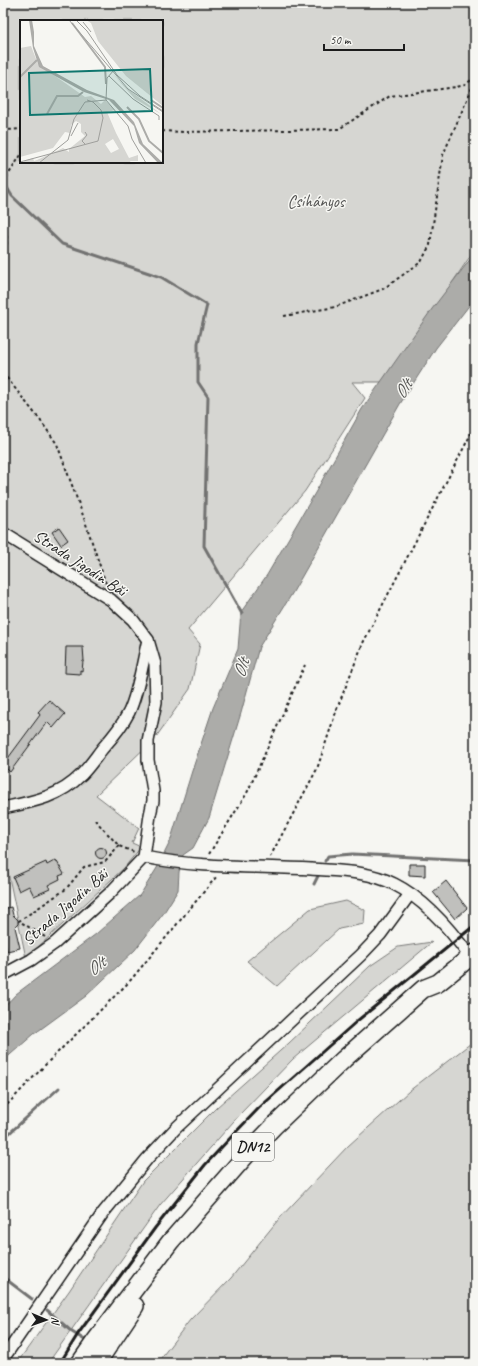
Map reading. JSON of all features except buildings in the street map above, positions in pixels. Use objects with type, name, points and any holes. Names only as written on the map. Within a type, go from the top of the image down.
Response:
[{"type":"highway","name":"DN12","points":[[80,1363],[170,1242],[248,1153],[274,1126],[350,1054],[423,989],[438,982],[473,955]]},
{"type":"highway","name":"DN12","points":[[98,1363],[153,1280],[178,1248],[233,1184],[281,1133],[351,1066],[428,998],[438,982]]},
{"type":"street","name":"Strada Jigodin Băi","points":[[3,533],[111,600],[133,620],[148,640],[155,664],[156,702],[148,741],[148,760],[153,791],[153,801],[144,857],[110,893],[55,943],[31,960],[3,975]]},
{"type":"street","points":[[3,808],[48,798],[69,786],[81,775],[110,740],[129,712],[138,686],[148,640]]},
{"type":"street","points":[[144,857],[157,860],[226,866],[334,871],[371,875],[394,884],[410,894],[430,910],[473,955]]},
{"type":"street","points":[[3,1359],[103,1213],[147,1159],[182,1123],[361,955],[380,935],[410,894]]},
{"type":"path","points":[[163,131],[339,129],[390,96],[465,85],[475,77]]},
{"type":"path","points":[[284,316],[335,307],[383,289],[421,262],[430,245],[443,155],[475,81]]},
{"type":"path","points":[[3,129],[20,129]]},
{"type":"path","points":[[3,183],[20,157]]},
{"type":"path","points":[[3,218],[7,228],[7,248],[3,255]]},
{"type":"path","points":[[3,373],[57,444],[86,521],[111,600]]},
{"type":"path","points":[[265,867],[317,769],[338,706],[363,643],[475,426]]},
{"type":"path","points":[[203,864],[247,793],[305,665]]},
{"type":"path","points":[[95,820],[119,846],[144,857]]},
{"type":"path","points":[[55,943],[19,921],[66,889],[84,867],[105,862],[119,846]]},
{"type":"path","points":[[3,1109],[129,982],[226,866]]},
{"type":"green space","name":"Csihányos","points":[[3,3],[475,3],[475,249],[385,382],[352,382],[365,398],[305,491],[188,630],[200,644],[190,689],[156,737],[96,795],[139,828],[132,843],[141,847],[124,868],[26,958],[6,863],[3,864]]},
{"type":"green space","points":[[346,901],[365,910],[364,924],[339,929],[277,986],[247,961],[310,909]]},
{"type":"green space","points":[[432,942],[293,1059],[241,1113],[160,1205],[48,1363],[17,1363],[69,1291],[143,1181],[217,1107],[289,1043],[370,966],[398,947]]},
{"type":"green space","points":[[475,1040],[475,1363],[157,1363],[190,1320],[231,1278],[278,1220],[348,1146],[409,1091]]},
{"type":"water","name":"Olt","points":[[475,253],[475,298],[436,348],[400,404],[293,592],[259,647],[241,713],[209,818],[193,848],[183,855],[179,872],[178,890],[163,914],[135,950],[86,996],[34,1034],[3,1061],[3,1008],[16,994],[96,934],[140,895],[157,868],[170,842],[213,708],[238,649],[241,612],[267,575],[362,409],[432,309]]},
{"type":"waterway","points":[[6,186],[12,196],[62,244],[161,277],[207,305],[198,343],[198,382],[208,397],[204,546],[242,614]]},
{"type":"waterway","points":[[325,861],[328,856],[352,854],[475,860]]},
{"type":"waterway","points":[[314,884],[318,876]]},
{"type":"waterway","points":[[3,1139],[59,1088]]},
{"type":"waterway","points":[[3,1277],[32,1299]]},
{"type":"waterway","points":[[47,1310],[72,1332],[88,1342]]},
{"type":"waterway","points":[[121,1359],[123,1360],[121,1363]]},
{"type":"railway","points":[[60,1363],[78,1334],[155,1228],[205,1165],[233,1135],[259,1108],[357,1021],[475,925]]}]
